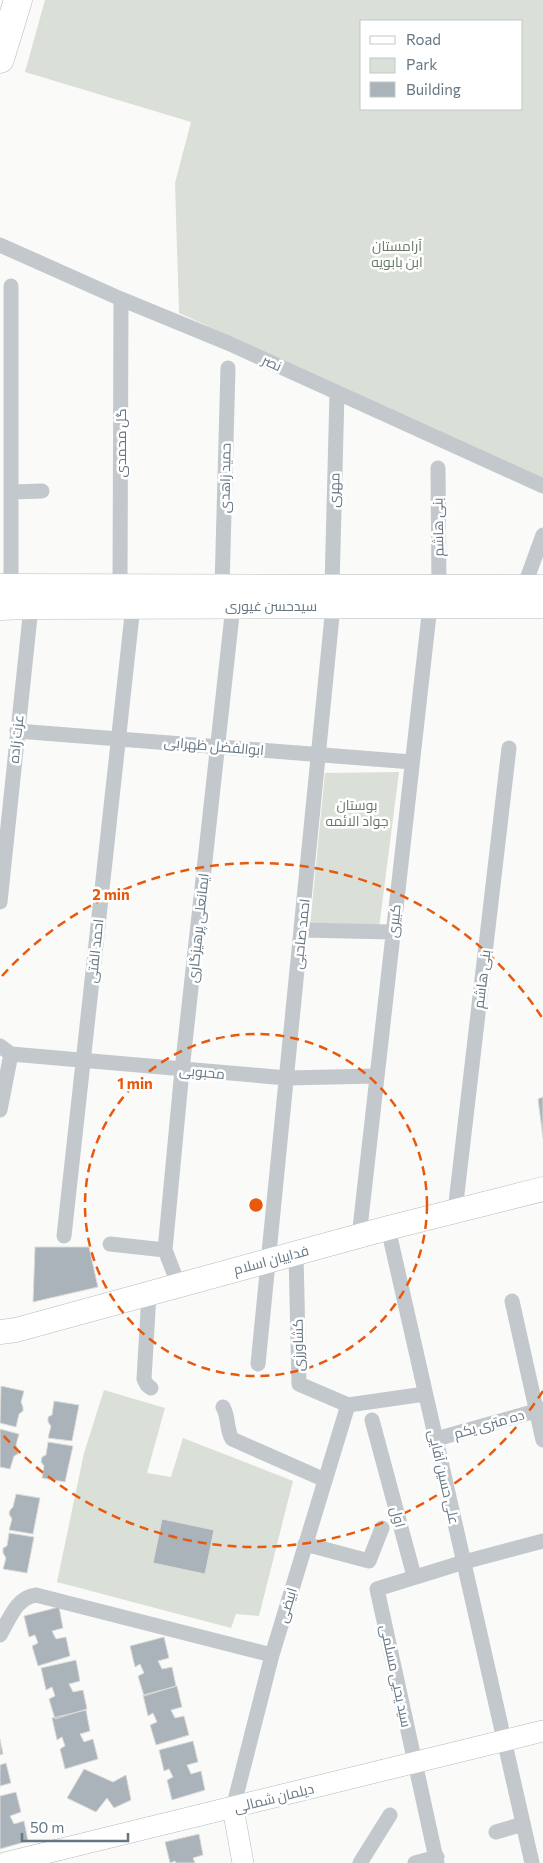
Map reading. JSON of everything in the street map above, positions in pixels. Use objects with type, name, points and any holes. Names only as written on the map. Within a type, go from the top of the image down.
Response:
[{"type":"highway","points":[[0,59],[18,0]]},
{"type":"main road","name":"سیدحسن غیوری","points":[[6,587],[126,597],[332,597],[434,596],[534,586]]},
{"type":"main road","name":"سیدحسن غیوری","points":[[434,596],[543,606]]},
{"type":"main road","name":"سیدحسن غیوری","points":[[0,608],[31,607],[126,597]]},
{"type":"main road","name":"فداییان اسلام","points":[[0,1332],[16,1330],[388,1228],[543,1189]]},
{"type":"street","name":"نصر","points":[[0,245],[121,299],[228,343],[543,486]]},
{"type":"street","points":[[6,587],[12,492],[11,286]]},
{"type":"street","name":"گل محمدی","points":[[121,299],[126,597]]},
{"type":"street","name":"حمید زاهدی","points":[[227,597],[228,368]]},
{"type":"street","name":"مهری","points":[[332,597],[337,393]]},
{"type":"street","name":"بنی هاشم","points":[[434,596],[438,468]]},
{"type":"street","points":[[12,492],[42,491]]},
{"type":"street","points":[[534,586],[543,535]]},
{"type":"street","name":"کبیری","points":[[359,1236],[412,762],[434,596]]},
{"type":"street","name":"احمد الفتی","points":[[64,1236],[118,739],[126,597]]},
{"type":"street","name":"ایمانعلی پرهیزگاری","points":[[165,1250],[182,1070],[218,747],[227,597]]},
{"type":"street","name":"احمد صاحبی","points":[[258,1364],[332,597]]},
{"type":"street","name":"عزت زاده","points":[[0,902],[31,607]]},
{"type":"street","name":"ابوالفضل ظهرابی","points":[[17,731],[412,762]]},
{"type":"street","name":"بنی هاشم","points":[[455,1211],[509,748]]},
{"type":"street","points":[[301,930],[393,932]]},
{"type":"street","points":[[0,1110],[6,1050]]},
{"type":"street","name":"محبوبی","points":[[6,1050],[182,1070],[286,1078],[377,1076]]},
{"type":"street","name":"علی حسین آقایی","points":[[388,1228],[532,1863]]},
{"type":"street","points":[[110,1244],[165,1250],[179,1286]]},
{"type":"street","name":"کشاورزی","points":[[296,1254],[299,1384],[348,1405]]},
{"type":"street","points":[[149,1294],[144,1378],[146,1385],[151,1388]]},
{"type":"street","points":[[512,1301],[540,1410],[543,1440]]},
{"type":"street","points":[[348,1405],[425,1394]]},
{"type":"street","name":"ابیضی","points":[[233,1808],[272,1655],[348,1405]]},
{"type":"street","points":[[223,1407],[232,1439],[325,1480]]},
{"type":"street","name":"ده متری یکم","points":[[436,1439],[540,1410]]},
{"type":"street","name":"اول","points":[[372,1420],[414,1576]]},
{"type":"street","points":[[306,1544],[369,1561],[382,1528]]},
{"type":"street","points":[[414,1576],[543,1541]]},
{"type":"street","name":"سید یحیی مسلمی","points":[[414,1576],[377,1588],[437,1860]]},
{"type":"street","points":[[0,1635],[26,1596],[36,1595],[272,1655]]},
{"type":"street","name":"دیلمان شمالی","points":[[5,1863],[415,1763],[503,1734],[543,1731]]},
{"type":"street","points":[[233,1808],[243,1863]]},
{"type":"street","points":[[360,1863],[390,1815]]},
{"type":"street","points":[[496,1832],[523,1824]]},
{"type":"street","points":[[415,1863],[437,1860]]},
{"type":"green space","name":"آرامستان ابن بابویه","points":[[45,0],[543,0],[543,481],[179,313],[175,183],[191,122],[25,72]]},
{"type":"green space","name":"بوستان جواد الائمه","points":[[399,772],[379,928],[310,926],[325,773]]},
{"type":"green space","points":[[104,1390],[165,1408],[147,1473],[171,1477],[183,1438],[293,1481],[259,1616],[236,1614],[231,1628],[57,1582],[84,1453]]},
{"type":"building","points":[[543,1097],[543,1138],[538,1099]]},
{"type":"building","points":[[35,1247],[89,1247],[98,1287],[33,1302]]},
{"type":"building","points":[[1,1386],[24,1391],[21,1402],[23,1411],[19,1414],[16,1427],[0,1423]]},
{"type":"building","points":[[54,1401],[79,1405],[72,1441],[48,1438],[51,1426],[48,1422],[48,1417],[52,1415]]},
{"type":"building","points":[[0,1429],[19,1434],[16,1445],[18,1454],[14,1456],[10,1469],[0,1467]]},
{"type":"building","points":[[48,1442],[73,1446],[65,1482],[42,1478],[44,1466],[41,1462],[42,1457],[46,1455]]},
{"type":"building","points":[[16,1494],[40,1498],[33,1534],[9,1530],[12,1519],[9,1514]]},
{"type":"building","points":[[162,1519],[214,1530],[205,1574],[153,1563]]},
{"type":"building","points":[[9,1533],[34,1537],[27,1573],[3,1569],[6,1558],[3,1548],[7,1546]]},
{"type":"building","points":[[59,1607],[63,1628],[52,1631],[56,1639],[66,1637],[70,1656],[38,1666],[32,1646],[38,1643],[35,1635],[29,1637],[24,1616]]},
{"type":"building","points":[[164,1637],[169,1658],[158,1661],[162,1669],[172,1667],[176,1686],[144,1696],[138,1676],[144,1673],[140,1664],[135,1667],[130,1646]]},
{"type":"building","points":[[76,1660],[80,1681],[69,1684],[73,1692],[83,1690],[87,1709],[55,1719],[49,1699],[55,1696],[52,1687],[46,1690],[41,1668]]},
{"type":"building","points":[[177,1686],[182,1707],[171,1710],[175,1718],[184,1716],[189,1735],[156,1745],[150,1725],[157,1722],[153,1713],[148,1716],[143,1695]]},
{"type":"building","points":[[86,1710],[90,1731],[80,1734],[84,1742],[93,1739],[98,1759],[65,1769],[60,1749],[65,1746],[62,1737],[57,1740],[52,1718]]},
{"type":"building","points":[[0,1739],[3,1754],[0,1755]]},
{"type":"building","points":[[193,1741],[198,1762],[187,1765],[191,1774],[201,1771],[205,1790],[172,1800],[167,1780],[173,1777],[169,1769],[164,1771],[159,1750]]},
{"type":"building","points":[[6,1763],[11,1783],[0,1786],[0,1765]]},
{"type":"building","points":[[84,1769],[113,1782],[126,1775],[131,1800],[114,1808],[107,1798],[96,1812],[67,1798]]},
{"type":"building","points":[[16,1792],[21,1812],[10,1816],[14,1824],[24,1821],[28,1841],[0,1849],[0,1796]]},
{"type":"building","points":[[199,1834],[203,1855],[193,1858],[195,1863],[176,1863],[175,1861],[170,1863],[165,1842]]}]
